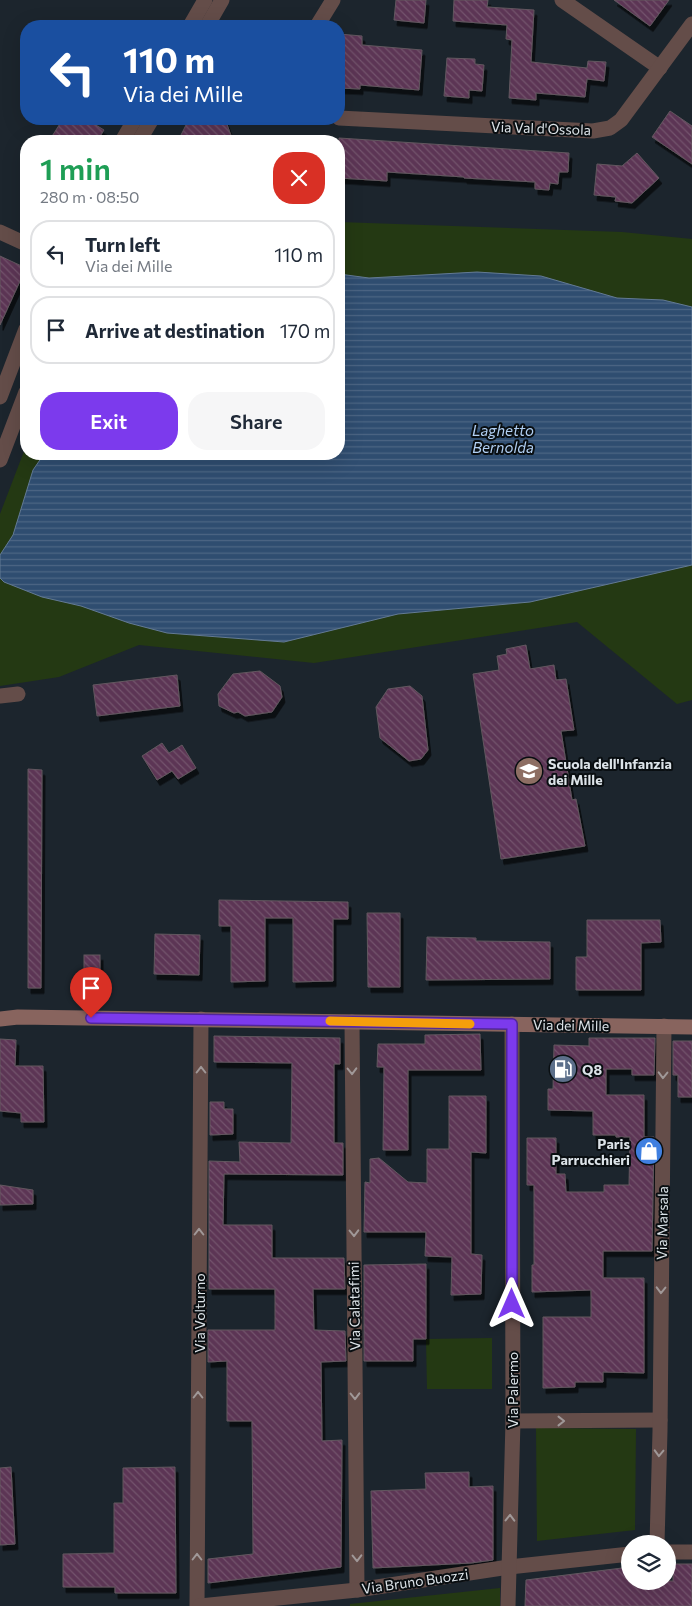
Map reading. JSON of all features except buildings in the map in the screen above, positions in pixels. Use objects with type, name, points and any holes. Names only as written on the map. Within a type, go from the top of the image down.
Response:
[{"type":"street","points":[[193,20],[205,0]]},
{"type":"street","points":[[210,20],[222,0]]},
{"type":"street","points":[[321,20],[333,0]]},
{"type":"street","points":[[562,0],[660,68]]},
{"type":"street","name":"Via Val d'Ossola","points":[[345,118],[593,131],[610,128],[621,120],[692,24]]},
{"type":"street","points":[[0,232],[20,241]]},
{"type":"street","points":[[0,397],[20,345]]},
{"type":"street","points":[[0,460],[20,408]]},
{"type":"street","points":[[0,696],[18,694]]},
{"type":"street","name":"Via dei Mille","points":[[0,1019],[18,1017],[201,1019],[692,1027]]},
{"type":"street","name":"Via Volturno","points":[[198,1606],[201,1019]]},
{"type":"street","name":"Via Calatafimi","points":[[352,1022],[357,1590]]},
{"type":"street","name":"Via Palermo","points":[[508,1606],[513,1421],[512,1024]]},
{"type":"street","name":"Via Marsala","points":[[657,1535],[664,1026]]},
{"type":"street","points":[[513,1421],[660,1420]]},
{"type":"street","points":[[676,1552],[692,1552]]},
{"type":"street","name":"Via Bruno Buozzi","points":[[198,1606],[357,1590],[509,1567],[621,1555]]},
{"type":"green space","name":"Laghetto Bernolda","points":[[345,222],[622,232],[692,239],[692,700],[677,704],[577,622],[314,663],[139,645],[59,677],[0,686],[0,514],[21,460],[345,460]]},
{"type":"green space","points":[[492,1338],[492,1389],[427,1389],[426,1339]]},
{"type":"green space","points":[[536,1428],[636,1429],[635,1530],[537,1541]]},
{"type":"green space","points":[[500,1588],[500,1606],[350,1606],[350,1604]]},
{"type":"water","name":"Laghetto Bernolda","points":[[477,272],[541,276],[617,298],[663,300],[692,307],[692,565],[530,602],[398,614],[284,642],[167,633],[129,623],[81,606],[42,597],[4,582],[0,578],[0,555],[13,535],[33,470],[40,460],[345,460],[345,275],[369,278]]},
{"type":"slow traffic","points":[[330,1021],[470,1024]]},
{"type":"place","name":"Scuola dell'Infanzia dei Mille","points":[[529,771]]},
{"type":"place","name":"Q8","points":[[563,1069]]},
{"type":"place","name":"Paris Parrucchieri","points":[[649,1151]]},
{"type":"route","points":[[91,1018],[512,1024],[512,1304]]}]
